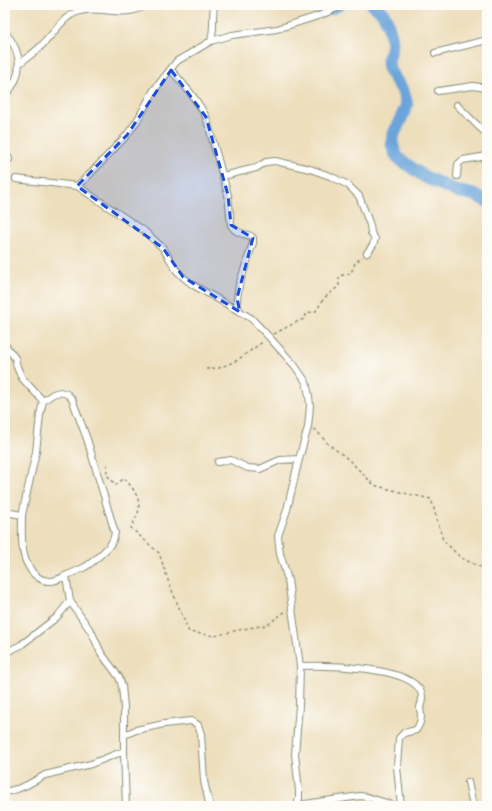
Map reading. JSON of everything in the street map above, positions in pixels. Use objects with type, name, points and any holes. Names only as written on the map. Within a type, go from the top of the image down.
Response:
[{"type":"street","points":[[19,64],[44,44],[60,23],[74,12],[86,9],[134,11],[146,5]]},
{"type":"street","points":[[210,41],[214,5]]},
{"type":"street","points":[[77,186],[127,135],[137,121],[154,90],[177,62],[184,57],[210,41],[232,35],[277,29],[321,15],[343,5]]},
{"type":"street","points":[[5,32],[15,46],[19,58],[15,80],[5,96]]},
{"type":"street","points":[[435,53],[487,40]]},
{"type":"street","points":[[171,70],[193,96],[206,116],[228,195],[231,225],[233,229],[253,238],[249,258],[239,285],[237,305],[240,312]]},
{"type":"street","points":[[438,91],[473,86],[487,88]]},
{"type":"street","points":[[457,105],[487,134]]},
{"type":"street","points":[[5,140],[6,152],[9,159]]},
{"type":"street","points":[[457,176],[458,164],[462,160],[487,156]]},
{"type":"street","points":[[223,176],[256,168],[266,162],[275,160],[310,169],[348,184],[358,196],[370,225],[371,233],[375,239],[373,245],[367,253]]},
{"type":"street","points":[[16,179],[77,186],[143,230],[163,248],[183,278],[252,318],[295,366],[306,382],[310,406],[308,427],[287,510],[278,536],[280,554],[288,580],[300,666],[299,706],[295,754],[299,791],[297,806],[360,796],[396,806]]},
{"type":"street","points":[[5,345],[15,358],[22,378],[43,401]]},
{"type":"street","points":[[60,392],[67,394],[72,399],[87,439],[115,533],[113,541],[95,560],[86,566],[53,581],[46,581],[38,577],[28,566],[25,559],[22,537],[22,515],[36,452],[43,401],[53,394],[60,392]]},
{"type":"street","points":[[218,462],[231,460],[248,468],[260,469],[280,460],[299,459]]},
{"type":"street","points":[[5,512],[22,515]]},
{"type":"street","points":[[66,576],[70,601],[92,633],[105,660],[119,677],[122,686],[124,707],[126,806]]},
{"type":"street","points":[[5,653],[21,645],[57,618],[70,601]]},
{"type":"street","points":[[300,666],[371,669],[404,678],[416,685],[420,690],[422,693],[422,702],[420,709],[421,720],[419,726],[416,730],[404,734],[399,738],[397,767],[401,806]]},
{"type":"street","points":[[124,735],[136,730],[164,724],[191,721],[198,725],[201,734],[204,781],[209,803],[208,806]]},
{"type":"street","points":[[5,792],[27,785],[45,775],[91,764],[124,751]]},
{"type":"street","points":[[468,782],[473,806]]},
{"type":"path","points":[[206,369],[219,368],[236,361],[269,337],[287,328],[293,323],[304,319],[307,313],[316,311],[324,298],[339,286],[339,276],[351,273],[355,263],[367,253]]},
{"type":"path","points":[[308,427],[316,430],[327,443],[348,459],[374,485],[431,499],[443,540],[461,558],[487,570]]},
{"type":"path","points":[[107,464],[107,475],[116,484],[124,478],[133,488],[140,502],[138,512],[131,528],[159,552],[169,583],[189,632],[215,636],[267,625],[292,606]]},
{"type":"highlighted area","points":[[171,70],[206,117],[228,195],[231,225],[253,238],[237,298],[240,312],[183,277],[163,248],[77,186],[127,135]]},
{"type":"waterway","points":[[311,5],[325,9],[339,5]]},
{"type":"waterway","points":[[373,5],[383,13],[387,21],[392,45],[388,61],[389,70],[403,91],[407,105],[393,136],[392,144],[395,153],[399,159],[425,177],[456,191],[475,195],[487,201]]}]
